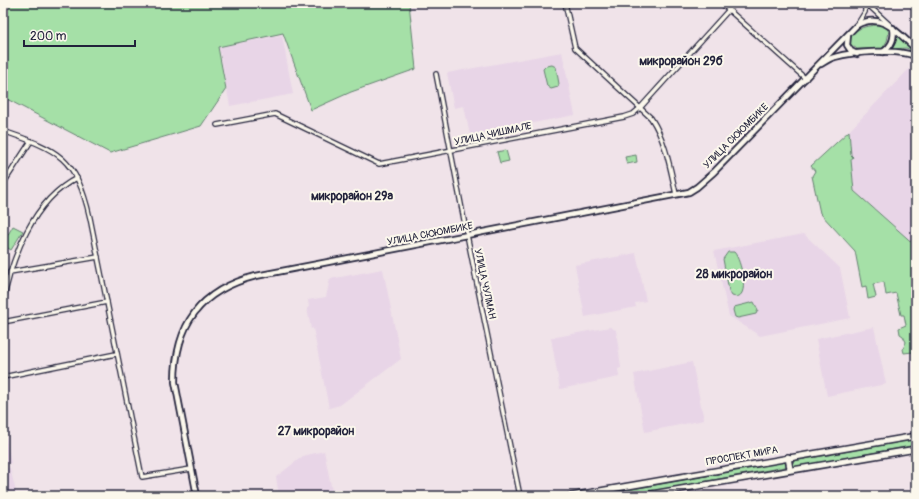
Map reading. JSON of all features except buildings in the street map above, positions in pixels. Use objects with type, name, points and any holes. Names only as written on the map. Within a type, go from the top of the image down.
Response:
[{"type":"main road","name":"ПРОСПЕКТ МИРА","points":[[571,496],[788,457],[916,436]]},
{"type":"main road","points":[[640,496],[790,469],[916,449]]},
{"type":"main road","points":[[788,457],[790,469]]},
{"type":"street","points":[[565,3],[575,48],[652,118],[662,137],[676,194]]},
{"type":"street","points":[[721,3],[806,79]]},
{"type":"street","name":"УЛИЦА ЧИШМАЛЕ","points":[[217,125],[275,114],[379,164],[624,117],[633,114],[640,108],[735,3]]},
{"type":"street","points":[[857,54],[851,51],[847,45],[850,32],[857,25],[867,9],[866,3]]},
{"type":"street","points":[[866,3],[916,49]]},
{"type":"street","points":[[857,25],[874,20],[892,27]]},
{"type":"street","points":[[881,52],[891,45],[893,36],[892,27]]},
{"type":"street","name":"УЛИЦА СЮЮМБИКЕ","points":[[197,496],[175,382],[175,364],[182,332],[194,314],[210,297],[225,288],[256,276],[689,192],[697,187],[806,79],[850,32]]},
{"type":"street","points":[[817,67],[835,57],[857,54],[881,52],[906,53],[916,57]]},
{"type":"street","name":"УЛИЦА ЧУЛМАН","points":[[436,74],[450,151],[520,496]]},
{"type":"street","points":[[3,131],[47,147],[60,157],[77,178],[86,202],[98,257],[116,354],[142,477],[192,469]]},
{"type":"street","points":[[3,184],[31,141]]},
{"type":"street","points":[[3,302],[10,272],[17,253],[32,222],[59,191],[77,178]]},
{"type":"street","points":[[10,272],[98,257]]},
{"type":"street","points":[[3,322],[107,302]]},
{"type":"street","points":[[3,377],[116,354]]},
{"type":"shaded area","points":[[282,35],[293,94],[230,106],[219,47]]},
{"type":"shaded area","points":[[562,52],[575,115],[470,135],[464,106],[454,108],[447,73]]},
{"type":"shaded area","points":[[909,69],[916,75],[916,246],[854,191],[849,131]]},
{"type":"shaded area","points":[[804,234],[840,268],[850,318],[760,336],[729,316],[714,251]]},
{"type":"shaded area","points":[[636,253],[646,301],[635,303],[636,307],[585,317],[575,265]]},
{"type":"shaded area","points":[[383,269],[401,359],[340,405],[329,408],[313,328],[311,329],[307,308],[309,307],[308,300],[326,297],[330,279]]},
{"type":"shaded area","points":[[610,327],[616,330],[621,368],[618,369],[619,377],[560,389],[551,338]]},
{"type":"shaded area","points":[[874,327],[886,384],[827,396],[816,339]]},
{"type":"shaded area","points":[[692,362],[704,420],[645,432],[634,374]]},
{"type":"shaded area","points":[[3,424],[11,463],[3,465]]},
{"type":"shaded area","points":[[324,451],[333,496],[279,496],[276,477],[303,456]]},
{"type":"shaded area","points":[[10,468],[17,496],[3,496],[3,469]]},
{"type":"green space","points":[[3,3],[409,3],[416,69],[351,92],[311,110],[283,33],[218,47],[226,89],[201,126],[110,153],[3,97]]},
{"type":"green space","points":[[881,25],[886,27],[889,32],[887,41],[882,49],[857,49],[850,44],[853,34],[860,28]]},
{"type":"green space","points":[[896,33],[916,52],[906,48],[892,49]]},
{"type":"green space","points":[[552,65],[556,67],[559,84],[558,87],[551,89],[547,86],[543,69],[546,66]]},
{"type":"green space","points":[[849,131],[851,155],[853,157],[851,160],[854,191],[916,246],[916,362],[913,352],[904,353],[903,349],[906,342],[900,334],[899,328],[906,325],[904,315],[901,315],[896,293],[886,295],[884,282],[873,284],[876,297],[868,299],[866,286],[862,287],[855,251],[820,213],[812,176],[815,171],[811,166]]},
{"type":"green space","points":[[506,150],[509,161],[500,163],[497,152]]},
{"type":"green space","points":[[636,155],[637,162],[627,164],[625,157]]},
{"type":"green space","points":[[13,226],[23,231],[11,250],[3,245],[3,243]]},
{"type":"green space","points":[[728,252],[734,252],[742,270],[742,293],[738,296],[732,296],[729,291],[723,259]]},
{"type":"green space","points":[[754,302],[758,310],[756,314],[738,318],[735,317],[733,310],[734,307]]},
{"type":"green space","points":[[916,439],[916,445],[795,467],[792,465],[794,461]]},
{"type":"green space","points":[[783,462],[787,464],[785,467],[625,496],[593,496]]},
{"type":"district","name":"микрорайон 29б","points":[[681,61]]},
{"type":"district","name":"микрорайон 29а","points":[[352,196]]},
{"type":"district","name":"28 микрорайон","points":[[734,274]]},
{"type":"district","name":"27 микрорайон","points":[[316,431]]}]
